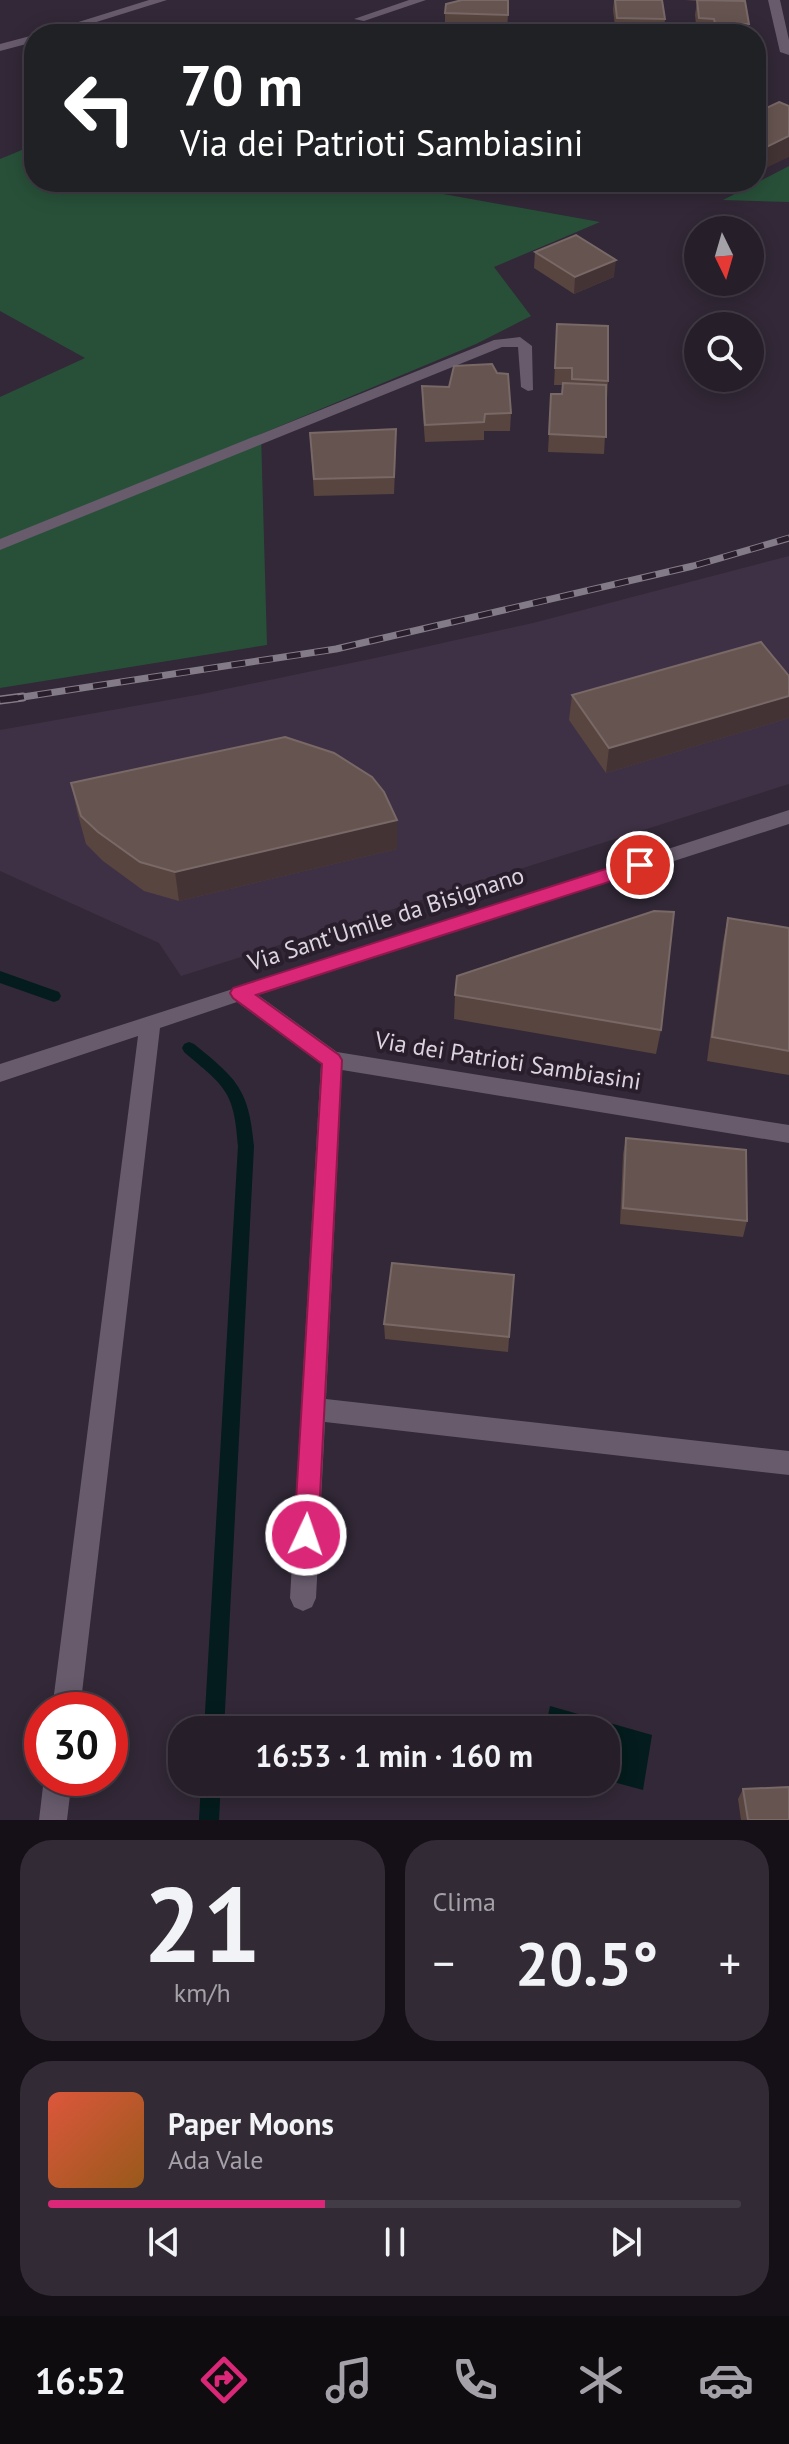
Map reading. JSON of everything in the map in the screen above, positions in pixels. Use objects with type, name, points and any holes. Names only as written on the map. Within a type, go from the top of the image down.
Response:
[{"type":"street","points":[[123,0],[134,8]]},
{"type":"street","points":[[80,24],[161,0]]},
{"type":"street","points":[[360,19],[420,0]]},
{"type":"street","points":[[774,0],[786,52]]},
{"type":"street","points":[[0,48],[24,41]]},
{"type":"street","points":[[0,545],[499,343],[520,341],[525,346],[528,387]]},
{"type":"street","name":"Via Sant'Umile da Bisignano","points":[[0,1073],[789,817]]},
{"type":"street","name":"Via dei Patrioti Sambiasini","points":[[240,993],[332,1060],[789,1134]]},
{"type":"street","points":[[68,1692],[150,1023]]},
{"type":"street","points":[[303,1598],[332,1060]]},
{"type":"street","points":[[313,1409],[789,1463]]},
{"type":"street","points":[[53,1820],[56,1796]]},
{"type":"shaded area","points":[[789,556],[789,784],[181,976],[159,943],[0,871],[0,730],[202,694],[380,657],[533,623]]},
{"type":"shaded area","points":[[550,1706],[585,1716],[548,1716]]},
{"type":"shaded area","points":[[620,1726],[652,1735],[643,1790],[620,1784]]},
{"type":"green space","points":[[24,149],[24,192],[432,192],[600,222],[494,267],[531,316],[476,344],[261,434],[267,645],[0,688],[0,397],[85,358],[0,311],[0,159]]},
{"type":"green space","points":[[789,166],[789,202],[723,200],[739,192],[766,192],[766,178]]},
{"type":"building","points":[[462,0],[508,0],[508,15],[445,13],[446,4]]},
{"type":"building","points":[[615,0],[662,0],[665,19],[617,18]]},
{"type":"building","points":[[697,0],[745,1],[749,24],[715,23],[714,19],[699,18]]},
{"type":"building","points":[[779,102],[789,106],[789,136],[766,147],[766,108]]},
{"type":"building","points":[[576,235],[616,260],[575,277],[535,252]]},
{"type":"building","points":[[557,324],[608,326],[608,381],[572,379],[572,368],[555,368]]},
{"type":"building","points":[[492,364],[497,373],[508,374],[511,413],[485,414],[484,422],[425,425],[422,386],[449,387],[454,366]]},
{"type":"building","points":[[563,383],[606,385],[606,437],[549,434],[551,394],[562,394]]},
{"type":"building","points":[[396,429],[394,477],[314,479],[310,433]]},
{"type":"building","points":[[761,642],[789,676],[789,696],[609,748],[572,695]]},
{"type":"building","points":[[285,737],[334,753],[372,777],[384,792],[397,820],[175,872],[140,862],[98,832],[81,816],[71,783]]},
{"type":"building","points":[[654,911],[674,912],[661,1030],[455,995],[457,976]]},
{"type":"building","points":[[728,918],[789,928],[789,1051],[712,1037]]},
{"type":"building","points":[[626,1138],[746,1150],[747,1221],[623,1208]]},
{"type":"building","points":[[392,1263],[514,1275],[509,1337],[384,1324]]},
{"type":"building","points":[[789,1787],[789,1820],[748,1820],[743,1789]]},
{"type":"waterway","points":[[0,977],[54,996]]},
{"type":"waterway","points":[[189,1048],[233,1088],[242,1110],[246,1146],[215,1716]]},
{"type":"waterway","points":[[209,1820],[210,1796]]},
{"type":"railway","points":[[10,699],[336,649],[693,566],[789,538]]},
{"type":"railway","points":[[0,700],[23,697]]},
{"type":"route","points":[[306,1535],[332,1060],[240,993],[640,865]]}]
